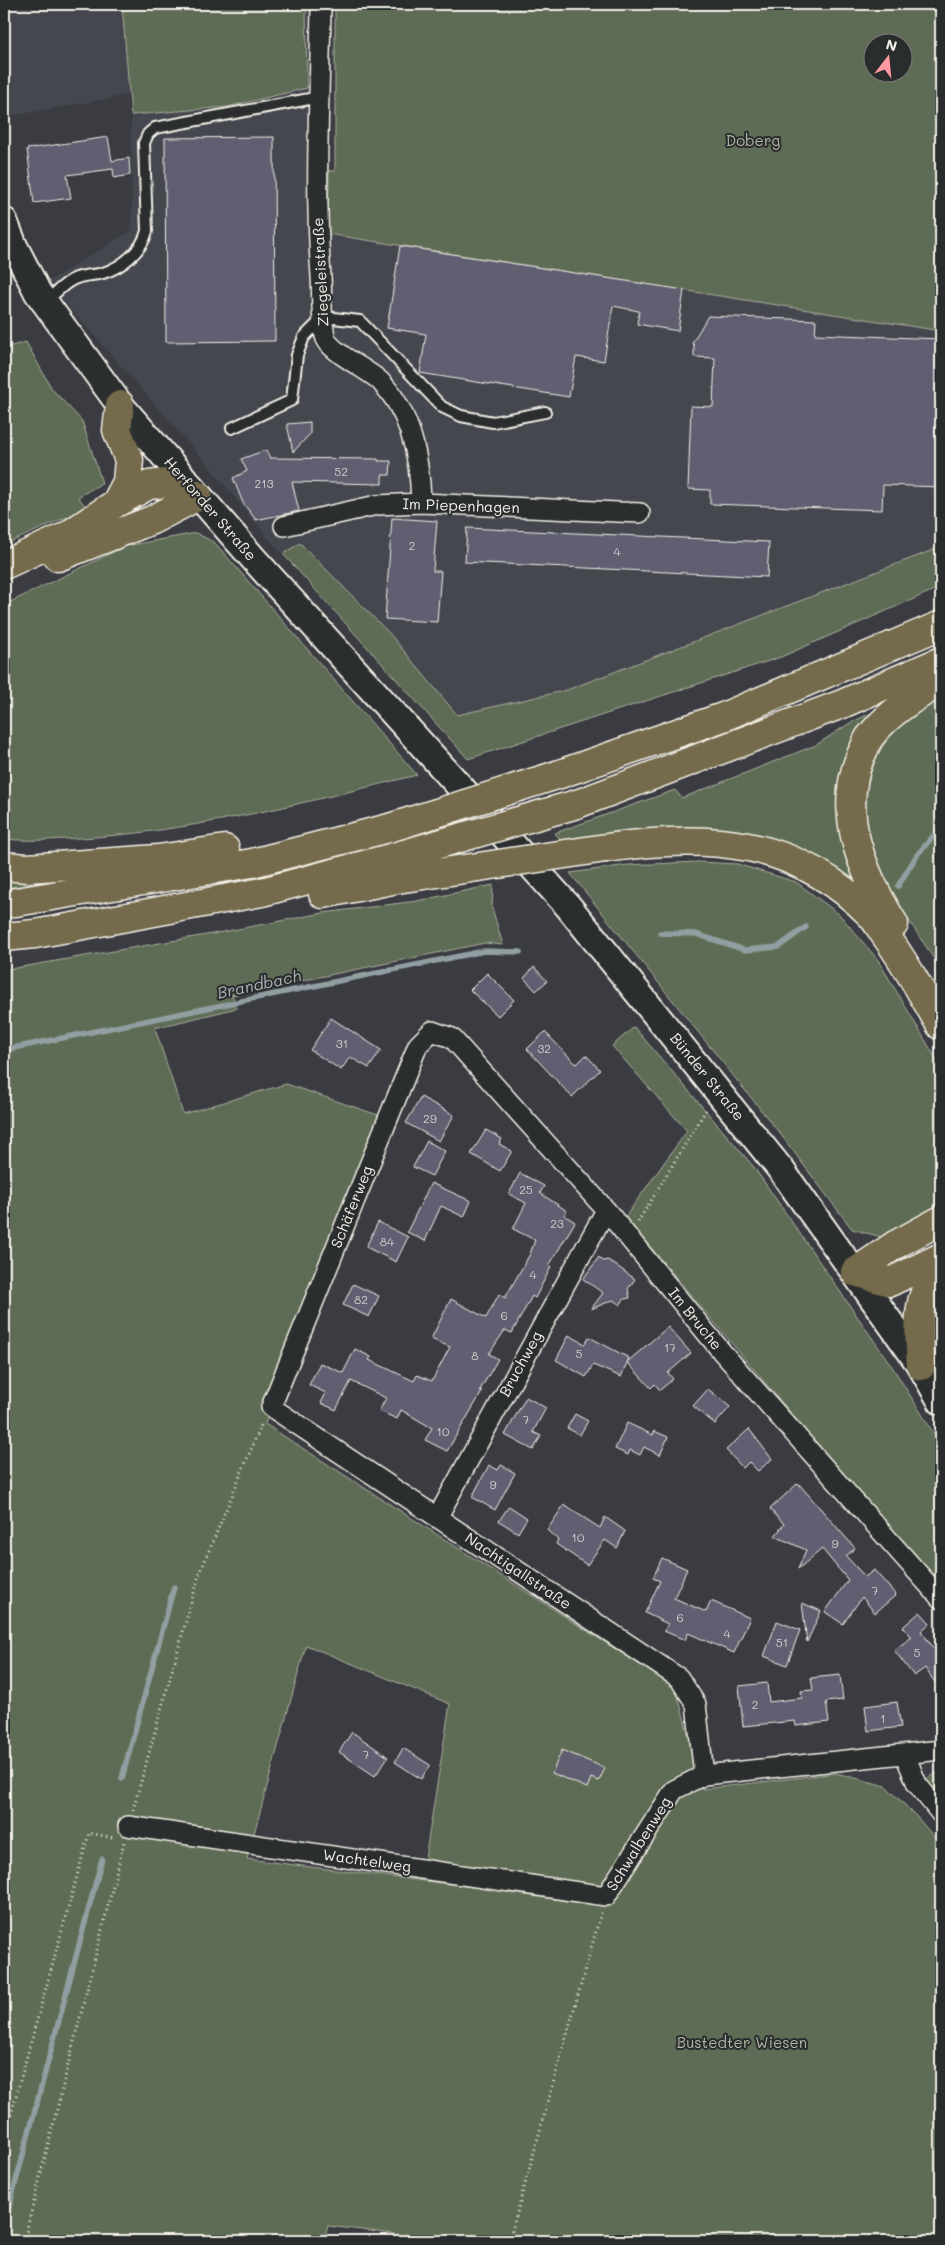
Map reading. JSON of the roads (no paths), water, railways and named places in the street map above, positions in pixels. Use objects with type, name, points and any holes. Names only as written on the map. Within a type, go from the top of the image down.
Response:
[{"type":"highway","points":[[116,503],[126,482],[129,460],[116,430],[120,405]]},
{"type":"highway","points":[[4,565],[67,536],[116,503],[149,485],[167,483],[198,496]]},
{"type":"highway","points":[[4,580],[152,520],[198,496]]},
{"type":"highway","points":[[4,904],[252,863],[389,828],[557,775],[723,717],[941,625]]},
{"type":"highway","points":[[395,868],[576,804],[842,704],[941,661]]},
{"type":"highway","points":[[941,682],[896,710],[868,739],[854,772],[850,806],[858,848],[873,890],[941,999]]},
{"type":"highway","points":[[4,866],[27,868],[158,859],[248,845],[364,819],[389,828]]},
{"type":"highway","points":[[4,937],[35,934],[395,868],[606,848],[630,844],[696,841],[739,844],[775,853],[815,872],[844,891],[872,915],[905,963],[941,1026]]},
{"type":"highway","points":[[855,1272],[895,1245],[941,1220]]},
{"type":"highway","points":[[855,1272],[890,1282],[941,1258]]},
{"type":"highway","points":[[921,1366],[919,1332],[921,1305],[927,1282],[941,1258]]},
{"type":"main road","name":"Herforder Straße","points":[[4,221],[14,246],[45,302],[120,405],[198,496],[448,773]]},
{"type":"main road","name":"Bünder Straße","points":[[448,773],[568,906],[782,1171],[921,1366],[941,1401]]},
{"type":"street","name":"Ziegeleistraße","points":[[321,4],[318,236],[325,338],[337,351],[379,380],[396,402],[404,416],[415,453],[421,483],[421,503]]},
{"type":"street","name":"Im Piepenhagen","points":[[284,526],[377,505],[421,503],[640,513]]},
{"type":"street","name":"Schäferweg","points":[[271,1407],[418,1045],[432,1031],[452,1038]]},
{"type":"street","name":"Im Bruche","points":[[452,1038],[606,1210],[722,1352],[941,1599]]},
{"type":"street","name":"Bruchweg","points":[[436,1518],[606,1210]]},
{"type":"street","name":"Nachtigallstraße","points":[[271,1407],[679,1678],[696,1704],[704,1775]]},
{"type":"street","points":[[941,1750],[906,1754],[917,1784],[941,1814]]},
{"type":"street","name":"Schwalbenweg","points":[[606,1896],[674,1790],[704,1775],[906,1754]]},
{"type":"street","name":"Wachtelweg","points":[[128,1826],[606,1896]]},
{"type":"lane","points":[[45,302],[70,281],[81,276],[102,274],[126,261],[138,251],[145,240],[147,231],[144,143],[148,134],[155,128],[320,97]]},
{"type":"lane","points":[[232,428],[292,400],[297,355],[304,337],[324,317],[360,321],[442,407],[461,416],[493,422],[545,412]]},
{"type":"waterway","name":"Brandbach","points":[[898,886],[917,855],[941,827]]},
{"type":"waterway","name":"Brandbach","points":[[660,933],[696,934],[745,950],[778,947],[806,927]]},
{"type":"waterway","name":"Brandbach","points":[[4,1050],[484,951],[520,952]]},
{"type":"waterway","points":[[122,1778],[174,1587]]},
{"type":"waterway","points":[[4,2226],[102,1859]]},
{"type":"park label","name":"Doberg","points":[[753,141]]},
{"type":"park label","name":"Bustedter Wiesen","points":[[742,2043]]}]
